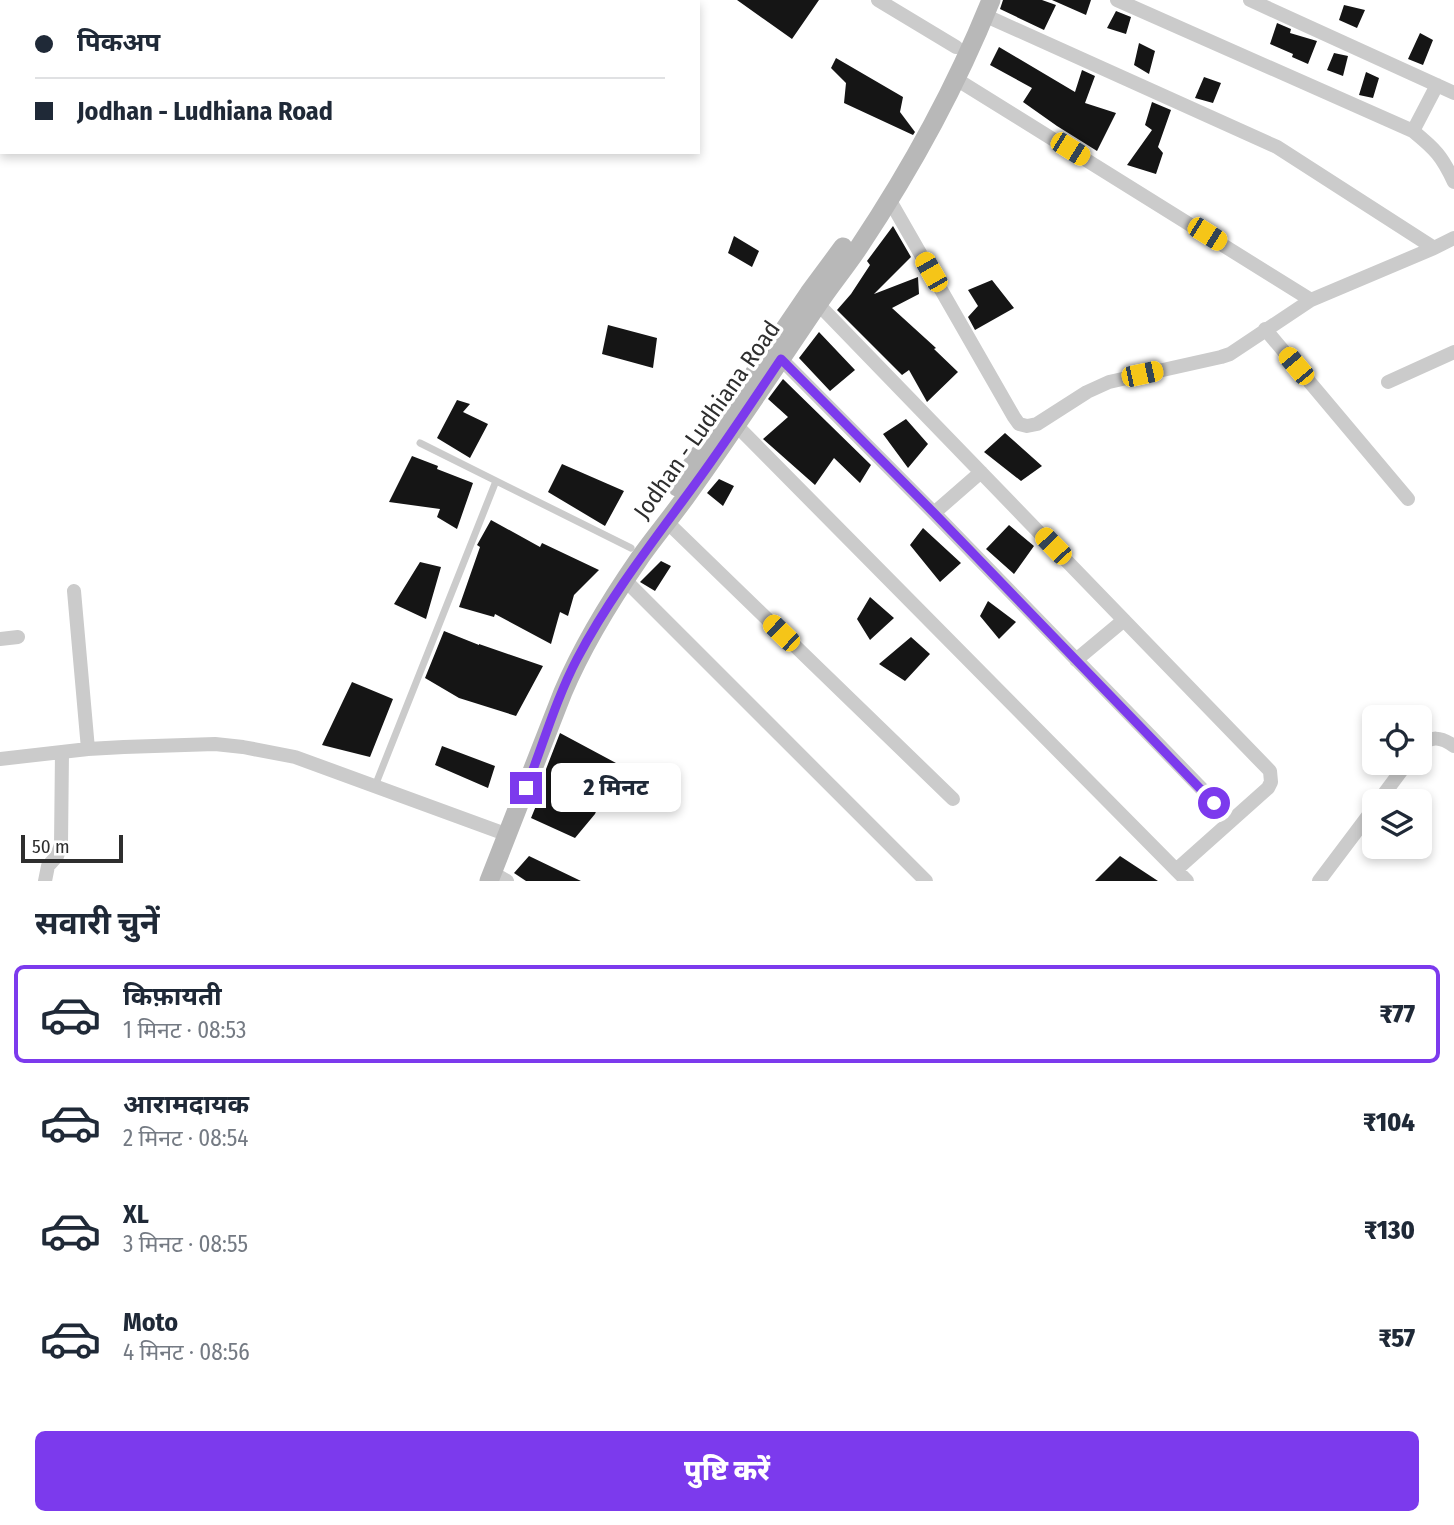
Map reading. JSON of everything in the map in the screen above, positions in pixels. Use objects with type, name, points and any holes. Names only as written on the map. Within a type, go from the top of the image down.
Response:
[{"type":"street","points":[[878,0],[957,47]]},
{"type":"street","points":[[1116,0],[1413,131],[1444,160],[1454,182]]},
{"type":"street","points":[[1250,0],[1454,93]]},
{"type":"street","points":[[984,5],[1277,147],[1434,248]]},
{"type":"street","name":"Jodhan - Ludhiana Road","points":[[491,879],[502,833],[551,687],[581,624],[631,548],[678,486],[847,241],[921,119],[957,47],[984,5]]},
{"type":"street","name":"Jodhan - Ludhiana Road","points":[[502,833],[576,662],[593,631],[625,580],[736,425],[890,199],[956,79],[984,5]]},
{"type":"street","points":[[956,79],[1311,300]]},
{"type":"street","points":[[1413,131],[1437,85]]},
{"type":"street","points":[[890,199],[1014,418],[1019,424],[1027,426],[1037,424],[1087,392],[1119,379],[1230,354],[1311,300],[1454,238]]},
{"type":"street","points":[[736,425],[1182,876],[1232,820],[1268,788],[1271,782],[1270,771],[818,304]]},
{"type":"street","points":[[1265,329],[1408,499]]},
{"type":"street","points":[[1388,382],[1452,358]]},
{"type":"street","points":[[781,359],[1232,820]]},
{"type":"street","points":[[934,513],[981,472]]},
{"type":"street","points":[[667,522],[953,799]]},
{"type":"street","points":[[625,580],[926,881]]},
{"type":"street","points":[[74,591],[88,749]]},
{"type":"street","points":[[1076,660],[1124,620]]},
{"type":"street","points":[[0,639],[18,637]]},
{"type":"street","points":[[1432,738],[1438,737],[1454,746]]},
{"type":"street","points":[[0,759],[88,749],[185,744],[243,747],[295,757],[502,833]]},
{"type":"street","points":[[45,881],[48,866],[57,856],[61,845],[62,752]]},
{"type":"street","points":[[1319,881],[1362,823]]},
{"type":"lane","points":[[420,443],[631,548]]},
{"type":"lane","points":[[374,786],[496,481]]},
{"type":"building","points":[[737,0],[819,0],[792,39]]},
{"type":"building","points":[[1003,0],[1042,0],[1056,5],[1044,30],[1000,9]]},
{"type":"building","points":[[1052,0],[1091,0],[1086,15]]},
{"type":"building","points":[[1344,5],[1365,10],[1357,28],[1339,20]]},
{"type":"building","points":[[1116,11],[1131,17],[1126,34],[1107,28]]},
{"type":"building","points":[[1277,23],[1291,29],[1290,33],[1317,41],[1308,64],[1270,44]]},
{"type":"building","points":[[1420,33],[1433,40],[1423,65],[1408,59]]},
{"type":"building","points":[[1139,43],[1155,51],[1149,74],[1134,65]]},
{"type":"building","points":[[999,47],[1075,92],[1082,70],[1095,76],[1085,103],[1116,113],[1097,151],[1023,102],[1032,88],[990,65]]},
{"type":"building","points":[[1334,53],[1348,56],[1343,76],[1327,70]]},
{"type":"building","points":[[836,58],[903,97],[900,112],[915,132],[913,135],[844,103],[846,83],[831,68]]},
{"type":"building","points":[[1366,72],[1379,78],[1373,98],[1359,95]]},
{"type":"building","points":[[1204,77],[1221,83],[1213,103],[1195,98]]},
{"type":"building","points":[[1152,102],[1171,110],[1158,147],[1163,153],[1156,174],[1127,165],[1152,130],[1145,125]]},
{"type":"building","points":[[893,226],[911,257],[874,294],[918,277],[919,294],[892,308],[958,372],[927,402],[909,370],[902,375],[837,310],[851,294],[870,265],[867,261]]},
{"type":"building","points":[[734,236],[759,251],[752,267],[728,253]]},
{"type":"building","points":[[992,280],[1014,308],[975,330],[968,317],[978,306],[968,290]]},
{"type":"building","points":[[608,325],[657,338],[653,368],[602,354]]},
{"type":"building","points":[[819,332],[855,370],[830,391],[799,358]]},
{"type":"building","points":[[783,379],[871,465],[860,483],[834,458],[815,485],[763,439],[788,417],[768,399]]},
{"type":"building","points":[[457,400],[470,404],[463,412],[488,424],[470,458],[437,438]]},
{"type":"building","points":[[906,419],[928,444],[908,468],[883,434]]},
{"type":"building","points":[[1005,433],[1042,466],[1021,481],[984,452]]},
{"type":"building","points":[[412,456],[473,483],[457,529],[437,517],[440,509],[389,502]]},
{"type":"building","points":[[562,464],[624,491],[605,526],[548,492]]},
{"type":"building","points":[[719,479],[734,486],[723,506],[707,493]]},
{"type":"building","points":[[491,520],[540,547],[542,543],[599,570],[574,595],[568,616],[560,612],[551,644],[495,614],[494,617],[459,607],[480,547],[477,545]]},
{"type":"building","points":[[1009,525],[1034,546],[1014,574],[986,549]]},
{"type":"building","points":[[923,528],[961,563],[940,582],[910,545]]},
{"type":"building","points":[[661,561],[671,566],[655,591],[640,582]]},
{"type":"building","points":[[420,562],[441,567],[426,619],[394,604]]},
{"type":"building","points":[[870,597],[894,618],[870,640],[857,619]]},
{"type":"building","points":[[988,601],[1016,622],[999,639],[980,616]]},
{"type":"building","points":[[444,631],[543,666],[516,716],[459,698],[425,678]]},
{"type":"building","points":[[911,637],[930,654],[905,681],[879,664]]},
{"type":"building","points":[[352,682],[393,699],[370,757],[322,745]]},
{"type":"building","points":[[560,733],[616,763],[595,814],[575,838],[531,818],[545,784],[541,782]]},
{"type":"building","points":[[442,746],[495,766],[488,788],[435,765]]},
{"type":"building","points":[[529,856],[581,881],[526,881],[514,873]]},
{"type":"building","points":[[1120,856],[1158,881],[1095,881]]},
{"type":"route","points":[[526,788],[563,692],[593,631],[640,558],[689,493],[781,359],[1214,803]]}]
